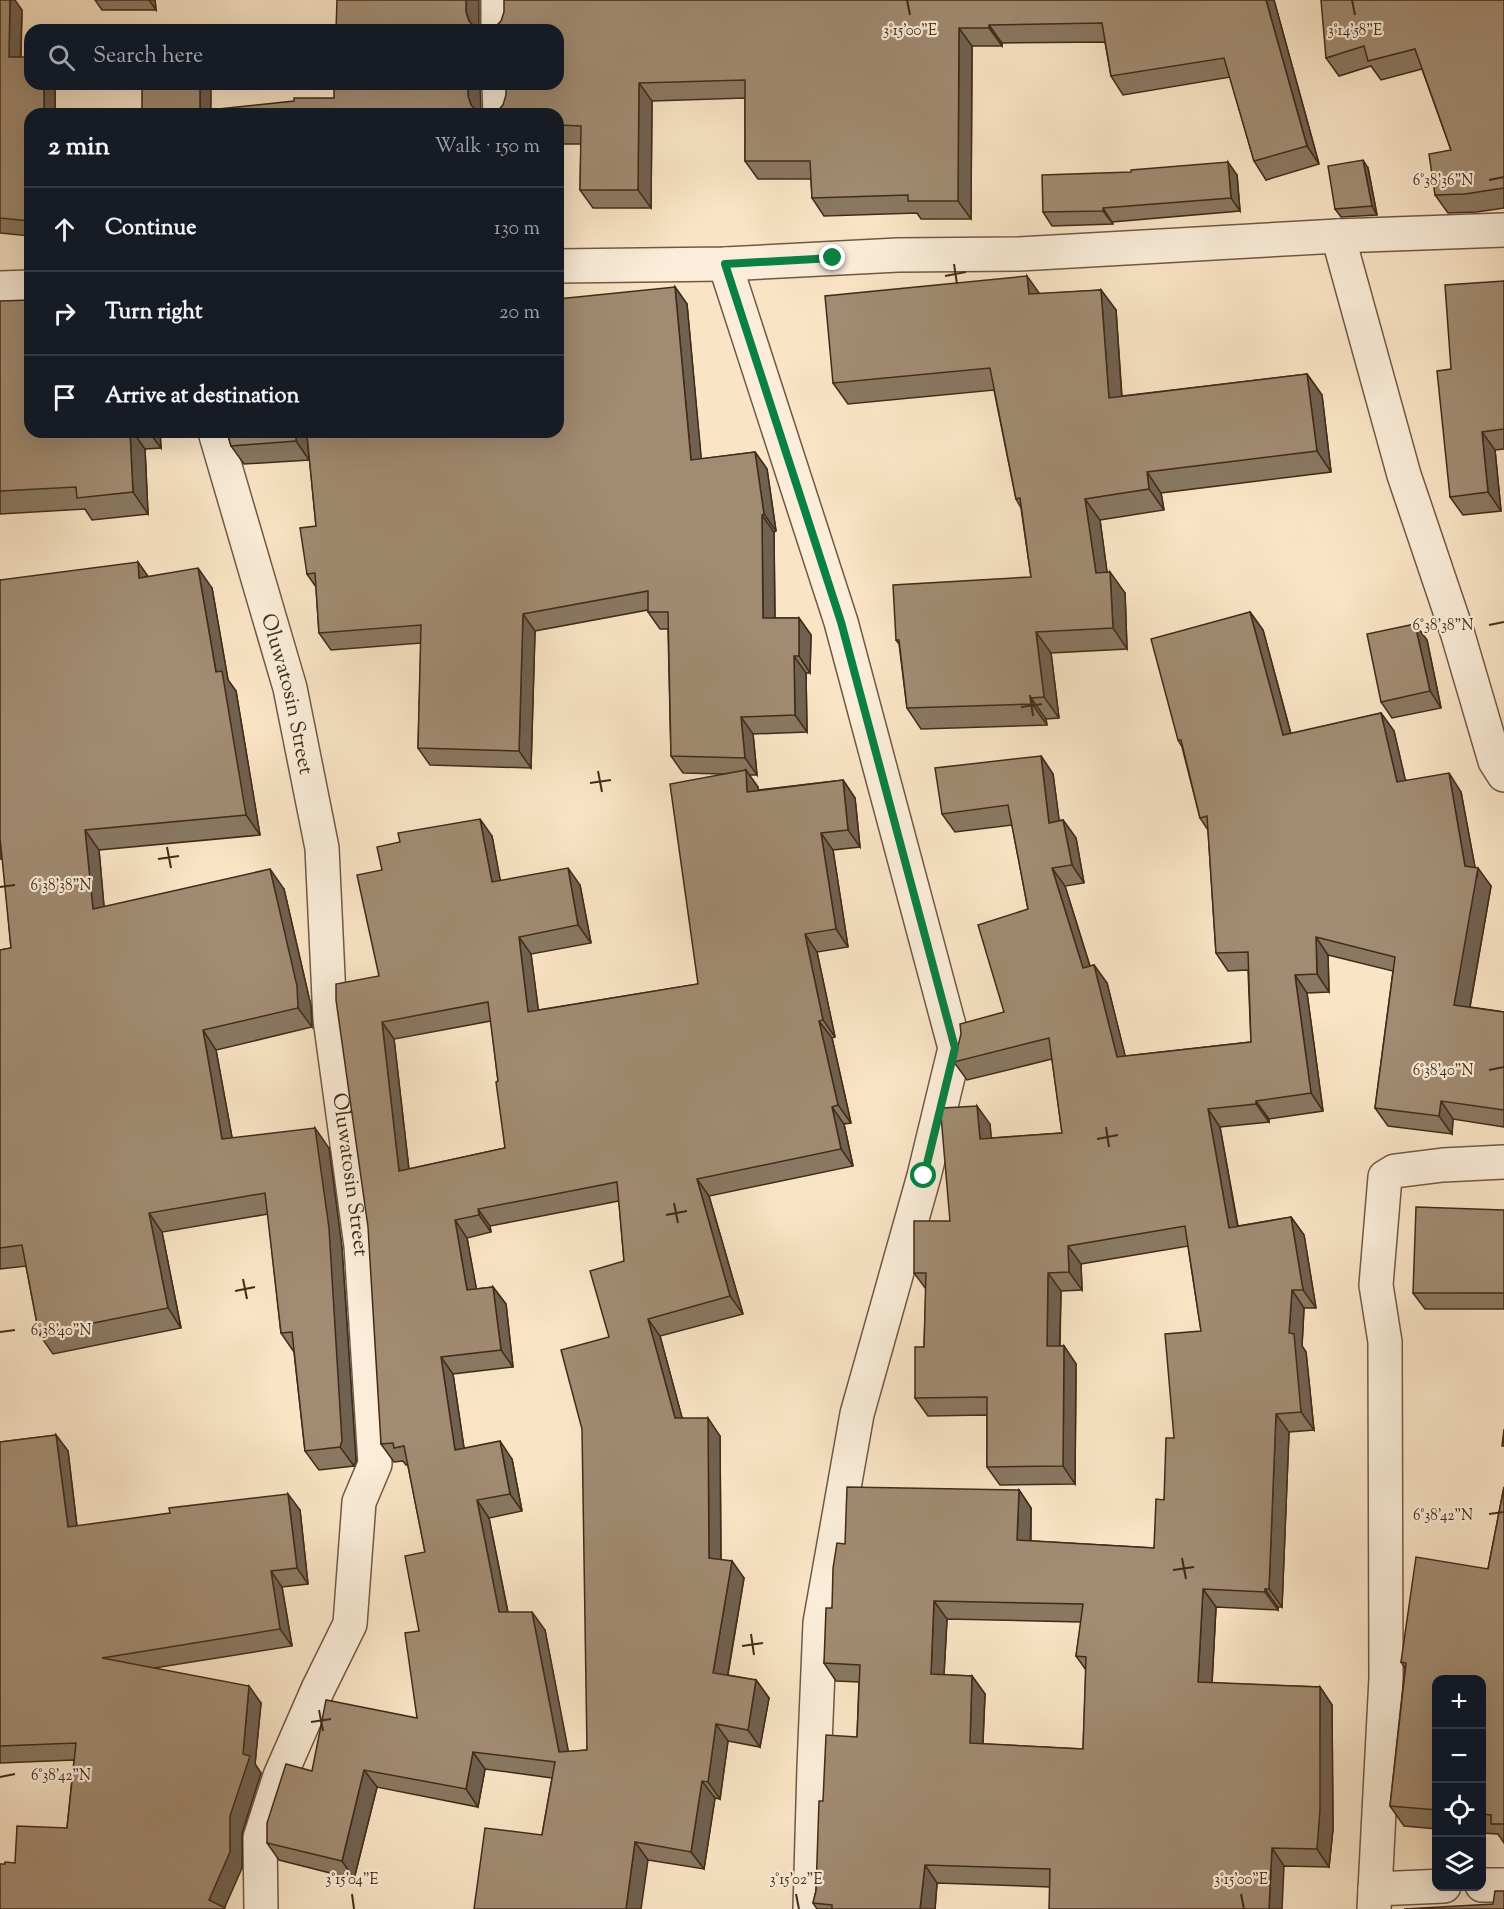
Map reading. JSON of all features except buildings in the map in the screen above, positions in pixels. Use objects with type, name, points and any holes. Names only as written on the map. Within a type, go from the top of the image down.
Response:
[{"type":"street","points":[[498,0],[498,24]]},
{"type":"street","points":[[499,90],[500,108]]},
{"type":"street","points":[[564,266],[725,264],[898,255],[1019,254],[1338,236],[1504,230]]},
{"type":"street","points":[[1338,236],[1404,475],[1458,635],[1494,761],[1504,775]]},
{"type":"street","points":[[725,264],[841,622],[955,1048],[924,1176],[857,1414],[820,1623],[810,1909]]},
{"type":"street","points":[[0,288],[24,287]]},
{"type":"street","name":"Oluwatosin Street","points":[[217,438],[290,688],[322,848],[330,1019],[361,1246],[375,1464],[359,1502],[351,1624],[318,1689],[280,1776],[260,1839],[261,1909]]},
{"type":"street","points":[[1432,1889],[1374,1899],[1386,1678],[1385,1342],[1376,1285],[1385,1177],[1395,1171],[1443,1165],[1504,1162]]},
{"type":"street","points":[[1486,1885],[1504,1885]]},
{"type":"route","points":[[833,258],[725,264],[841,622],[955,1048],[924,1176]]}]
